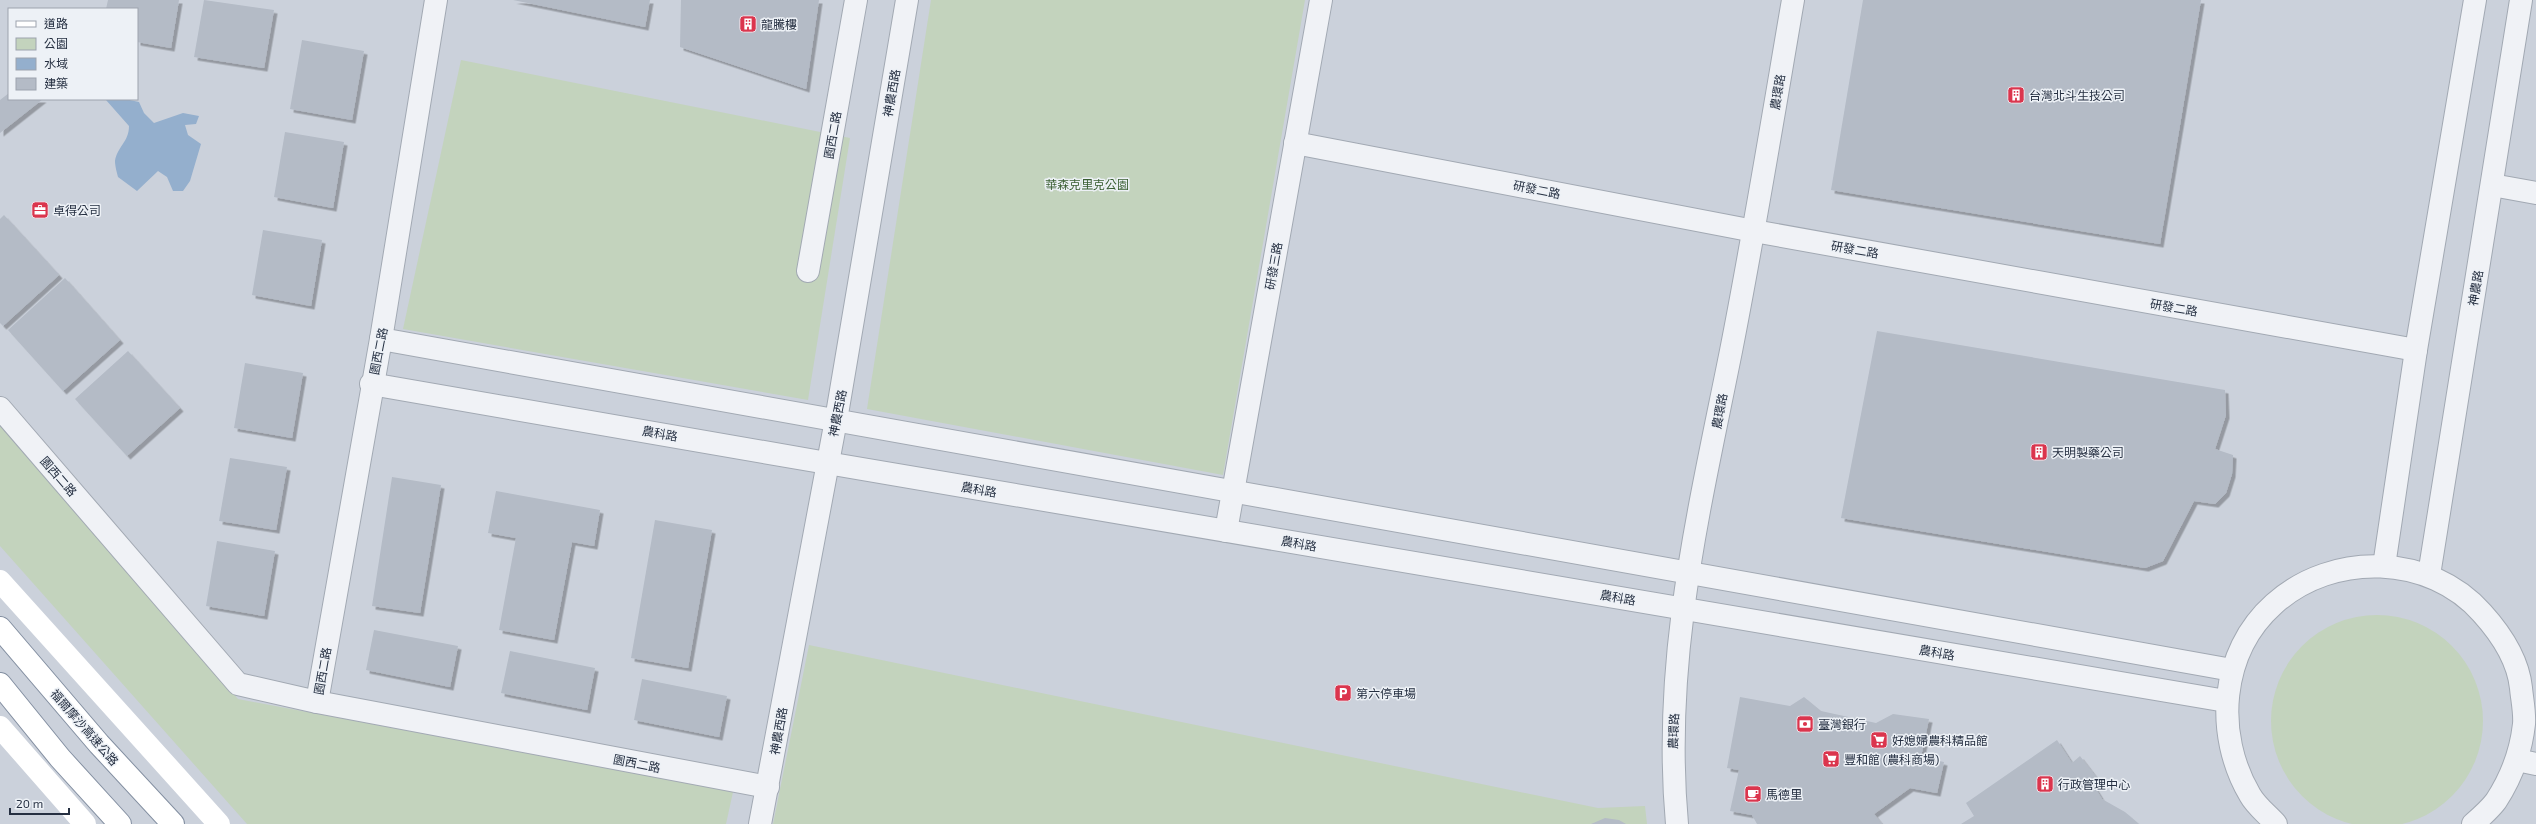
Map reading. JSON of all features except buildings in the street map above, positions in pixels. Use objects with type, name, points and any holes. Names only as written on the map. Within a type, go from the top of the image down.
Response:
[{"type":"main road","points":[[0,581],[220,824]]},
{"type":"main road","name":"福爾摩沙高速公路","points":[[0,628],[99,744],[173,824]]},
{"type":"main road","points":[[0,684],[60,758],[120,824]]},
{"type":"main road","points":[[0,727],[85,824]]},
{"type":"street","name":"園西二路","points":[[317,702],[381,339],[436,0]]},
{"type":"street","name":"園西二路","points":[[808,271],[856,0]]},
{"type":"street","name":"神農西路","points":[[760,824],[836,420],[907,0]]},
{"type":"street","name":"研發三路","points":[[1226,531],[1321,0]]},
{"type":"street","name":"農環路","points":[[1677,824],[1672,772],[1673,720],[1681,608],[1686,572],[1754,231],[1793,0]]},
{"type":"street","points":[[2384,566],[2416,350],[2474,0]]},
{"type":"street","name":"神農路","points":[[2429,576],[2521,0]]},
{"type":"street","name":"研發二路","points":[[1295,143],[1754,231],[2416,350]]},
{"type":"street","points":[[2492,185],[2527,191]]},
{"type":"street","points":[[381,339],[2232,670]]},
{"type":"street","name":"農科路","points":[[372,384],[2226,701]]},
{"type":"street","name":"園西二路","points":[[0,408],[238,684],[317,702],[768,787]]},
{"type":"street","points":[[2276,824],[2250,796],[2230,750],[2226,701],[2232,670],[2249,634],[2274,604],[2307,582],[2337,571],[2384,566],[2407,569],[2429,576],[2470,599],[2501,634],[2520,676],[2530,724],[2527,762],[2496,802],[2473,824]]},
{"type":"shaded area","points":[[0,0],[2536,0],[2536,824],[0,824]]},
{"type":"green space","name":"華森克里克公園","points":[[931,0],[1305,0],[1223,475],[867,409]]},
{"type":"green space","points":[[461,60],[850,138],[808,400],[403,329]]},
{"type":"green space","points":[[0,425],[238,699],[733,792],[726,824],[247,824],[0,546]]},
{"type":"green space","points":[[2367,615],[2387,615],[2408,619],[2427,627],[2444,639],[2459,654],[2471,671],[2479,690],[2483,711],[2483,731],[2479,752],[2471,771],[2465,780],[2452,796],[2436,809],[2418,819],[2398,825],[2356,825],[2346,823],[2327,815],[2318,809],[2302,796],[2283,771],[2275,752],[2271,731],[2271,711],[2275,690],[2283,671],[2295,654],[2310,639],[2327,627],[2346,619]]},
{"type":"green space","points":[[809,645],[1598,808],[1645,806],[1647,824],[773,824]]},
{"type":"water","points":[[106,100],[130,100],[139,102],[144,113],[154,123],[183,113],[199,116],[196,124],[185,125],[188,135],[201,144],[190,181],[183,191],[173,191],[167,177],[158,171],[137,191],[118,177],[115,161],[116,156],[127,136],[129,126]]},
{"type":"place","name":"龍騰樓","points":[[748,24]]},
{"type":"place","name":"台灣北斗生技公司","points":[[2016,95]]},
{"type":"place","name":"卓得公司","points":[[40,210]]},
{"type":"place","name":"天明製藥公司","points":[[2039,452]]},
{"type":"place","name":"第六停車場","points":[[1343,693]]},
{"type":"place","name":"臺灣銀行","points":[[1805,724]]},
{"type":"place","name":"好媳婦農科精品館","points":[[1879,740]]},
{"type":"place","name":"豐和館 (農科商場)","points":[[1831,759]]},
{"type":"place","name":"行政管理中心","points":[[2045,784]]},
{"type":"place","name":"馬德里","points":[[1753,794]]}]
